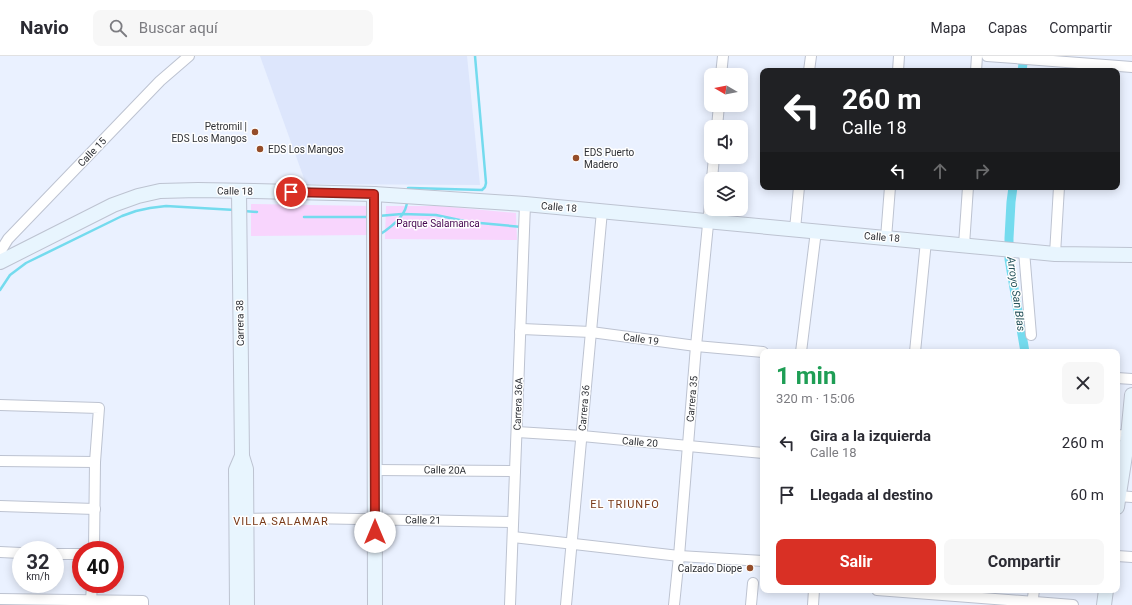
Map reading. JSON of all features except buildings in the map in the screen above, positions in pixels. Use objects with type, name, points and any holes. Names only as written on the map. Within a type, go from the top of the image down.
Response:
[{"type":"main road","name":"Calle 18","points":[[0,262],[112,205],[138,196],[160,191],[239,191],[407,196],[525,204],[1055,254],[1132,251]]},
{"type":"main road","name":"Carrera 38","points":[[237,605],[246,469],[242,456],[239,191]]},
{"type":"main road","points":[[374,194],[375,605]]},
{"type":"main road","points":[[1121,499],[1126,436],[1132,395]]},
{"type":"main road","name":"Carrera 38","points":[[242,519],[247,605]]},
{"type":"main road","points":[[1104,605],[1106,593]]},
{"type":"street","name":"Calle 15","points":[[0,252],[8,238],[155,86],[189,56]]},
{"type":"street","points":[[722,68],[723,56]]},
{"type":"street","points":[[809,68],[811,56]]},
{"type":"street","points":[[898,68],[899,56]]},
{"type":"street","points":[[976,68],[977,56]]},
{"type":"street","points":[[987,56],[1132,67]]},
{"type":"street","points":[[795,229],[798,190]]},
{"type":"street","points":[[886,238],[890,190]]},
{"type":"street","points":[[964,245],[968,190]]},
{"type":"street","points":[[1055,254],[1059,190]]},
{"type":"street","name":"Carrera 36A","points":[[510,605],[525,204]]},
{"type":"street","name":"Carrera 36","points":[[566,605],[602,211]]},
{"type":"street","name":"Carrera 35","points":[[674,605],[696,346],[709,216]]},
{"type":"street","points":[[801,349],[816,231]]},
{"type":"street","points":[[915,349],[926,242]]},
{"type":"street","points":[[1021,251],[1031,335]]},
{"type":"street","name":"Calle 19","points":[[520,332],[522,330],[591,332],[696,346],[760,352]]},
{"type":"street","points":[[1120,378],[1132,379]]},
{"type":"street","points":[[0,405],[99,408],[94,541]]},
{"type":"street","name":"Calle 20","points":[[516,432],[582,436],[760,452]]},
{"type":"street","points":[[0,461],[96,462]]},
{"type":"street","name":"Calle 20A","points":[[375,470],[515,471]]},
{"type":"street","points":[[0,506],[95,509]]},
{"type":"street","name":"Calle 21","points":[[242,519],[307,518],[513,522]]},
{"type":"street","points":[[513,537],[679,556],[760,561]]},
{"type":"street","points":[[0,552],[12,553]]},
{"type":"street","points":[[1120,556],[1132,557]]},
{"type":"street","points":[[751,605],[753,583]]},
{"type":"street","points":[[91,593],[91,601]]},
{"type":"street","points":[[813,605],[814,593]]},
{"type":"street","points":[[913,593],[1073,605]]},
{"type":"street","points":[[1032,603],[1034,593]]},
{"type":"street","points":[[0,599],[143,603]]},
{"type":"shaded area","points":[[260,56],[467,56],[480,185],[306,184]]},
{"type":"green space","name":"Parque Salamanca","points":[[251,204],[368,206],[368,235],[251,236]]},
{"type":"green space","name":"Parque Salamanca","points":[[386,206],[439,206],[516,213],[517,240],[385,239]]},
{"type":"waterway","points":[[407,192],[408,188],[482,190],[485,187],[486,183],[475,56]]},
{"type":"waterway","name":"Arroyo San Blas","points":[[1022,68],[1024,56]]},
{"type":"waterway","name":"Arroyo San Blas","points":[[1013,190],[1009,259],[1024,349]]},
{"type":"waterway","points":[[379,235],[393,225],[401,216],[407,201]]},
{"type":"waterway","points":[[0,290],[10,275],[26,263],[122,216],[136,211],[166,206],[235,210]]},
{"type":"waterway","points":[[244,211],[257,212]]},
{"type":"waterway","points":[[378,216],[402,214],[436,215],[469,222],[522,227]]},
{"type":"waterway","points":[[304,217],[369,217]]},
{"type":"place","name":"Petromil | EDS Los Mangos","points":[[255,132]]},
{"type":"place","name":"EDS Los Mangos","points":[[260,149]]},
{"type":"place","name":"EDS Puerto Madero","points":[[576,158]]},
{"type":"place","name":"Calzado Diope","points":[[750,568]]},
{"type":"district","name":"EL TRIUNFO","points":[[625,504]]},
{"type":"district","name":"VILLA SALAMAR","points":[[281,521]]},
{"type":"route","points":[[291,192],[374,194],[375,532]]}]
